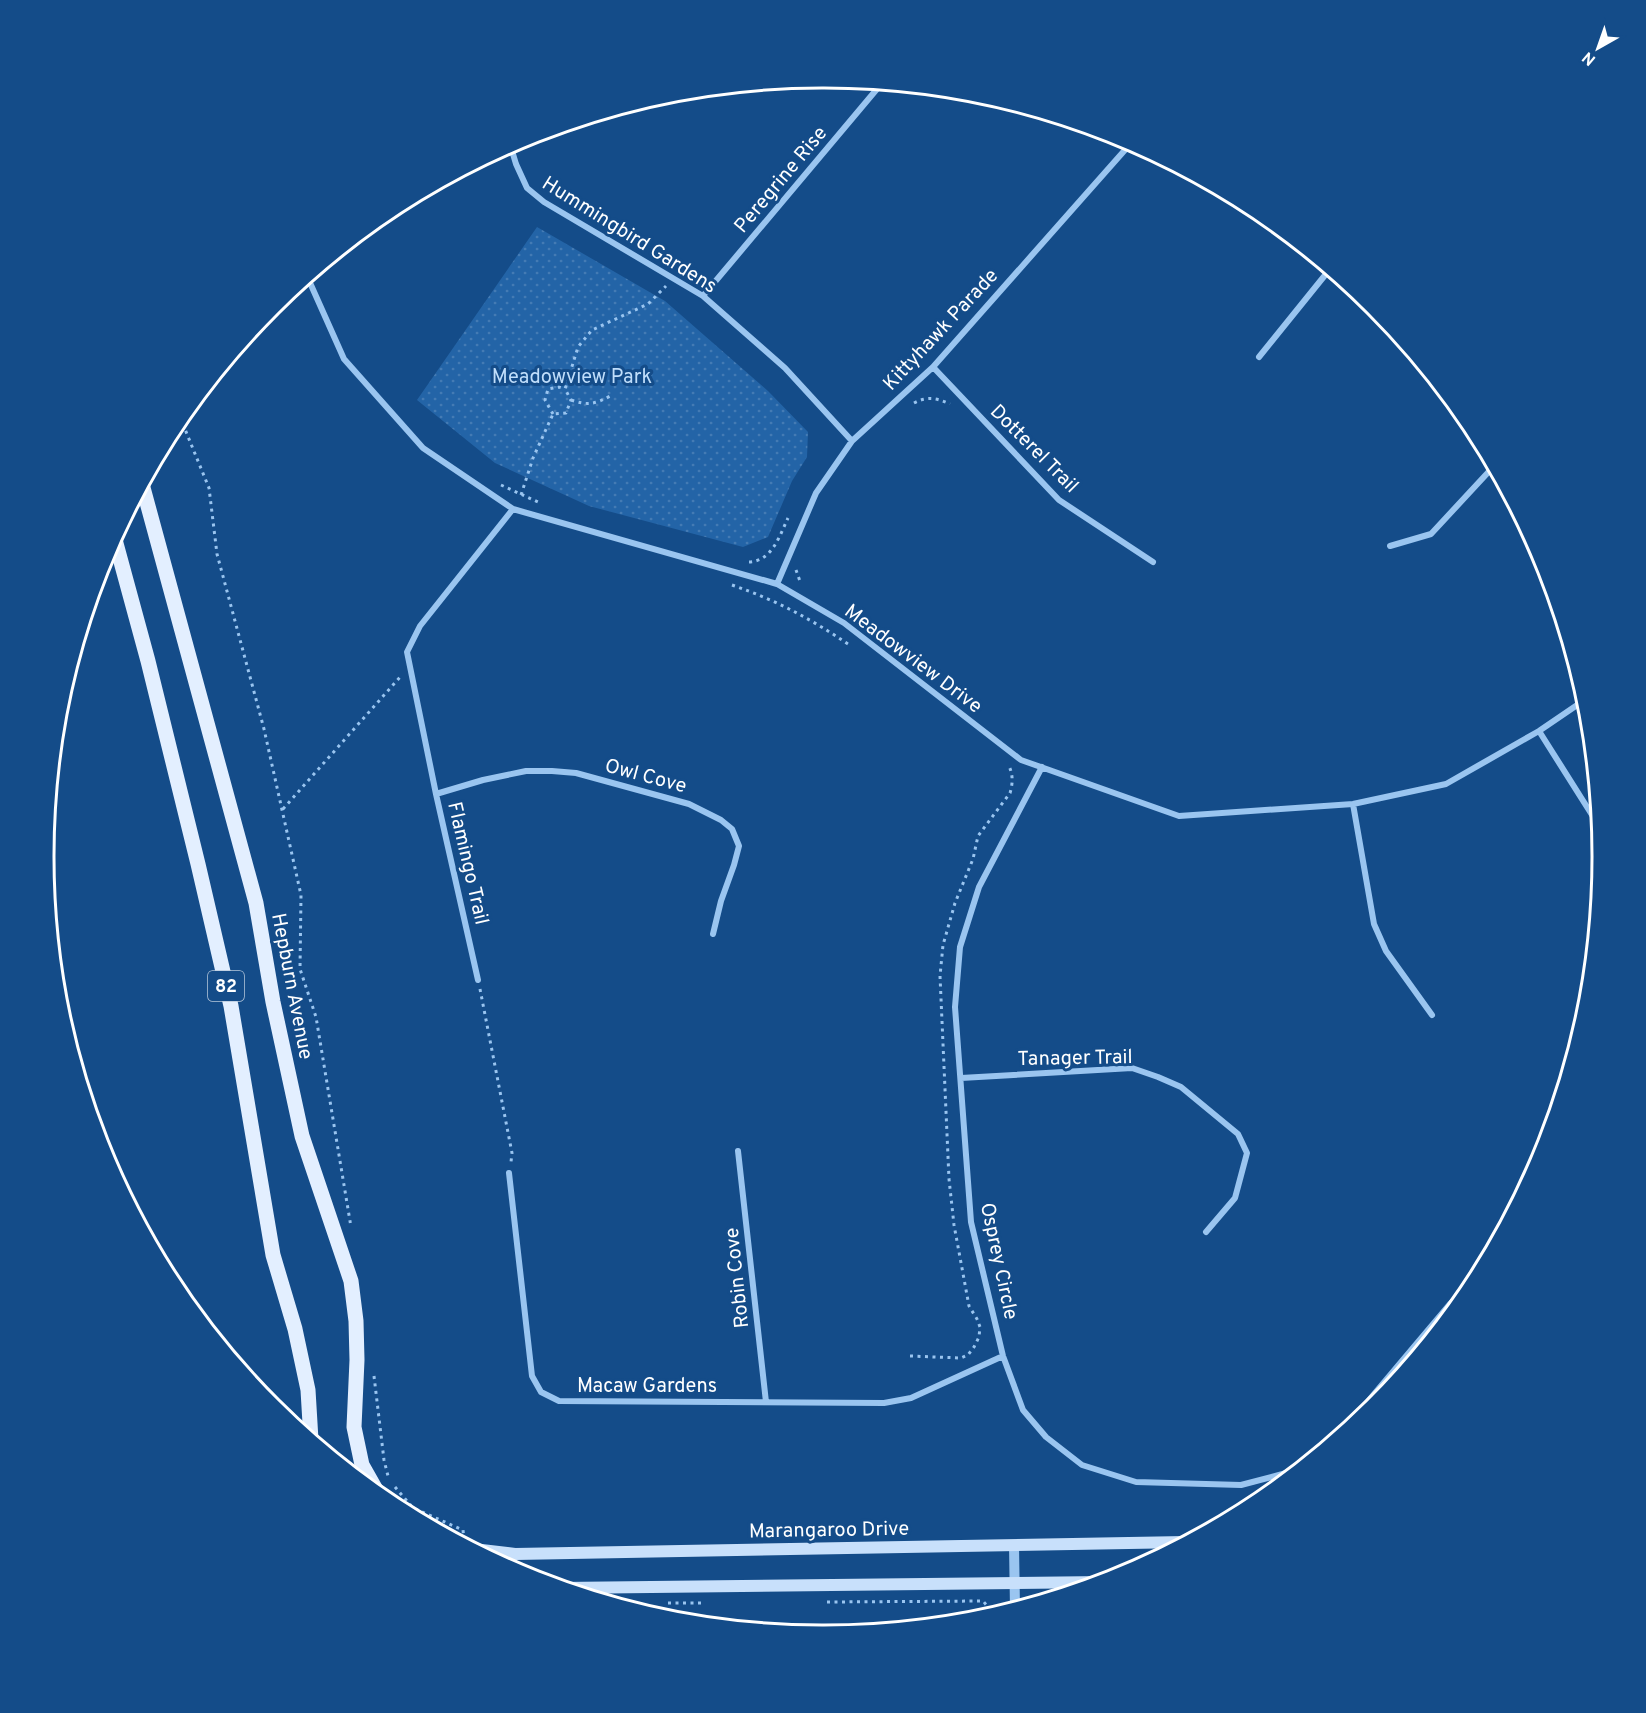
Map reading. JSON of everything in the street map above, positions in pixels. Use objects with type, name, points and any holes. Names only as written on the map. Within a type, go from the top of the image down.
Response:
[{"type":"main road","name":"Hepburn Avenue","points":[[145,494],[256,903],[273,1002],[302,1136],[351,1281],[356,1321],[357,1360],[354,1427],[362,1465],[369,1477]]},
{"type":"main road","name":"82","points":[[118,551],[159,706],[231,1006],[273,1255],[295,1329],[308,1390],[310,1430]]},
{"type":"main road","name":"Marangaroo Drive","points":[[495,1552],[515,1554],[1170,1542]]},
{"type":"main road","points":[[582,1587],[1077,1582]]},
{"type":"street","name":"Peregrine Rise","points":[[703,296],[877,89]]},
{"type":"street","name":"Kittyhawk Parade","points":[[777,584],[816,493],[852,441],[933,367],[1125,150]]},
{"type":"street","name":"Hummingbird Gardens","points":[[513,153],[527,188],[544,202],[703,296],[785,368],[852,441]]},
{"type":"street","points":[[1259,357],[1326,274]]},
{"type":"street","name":"Meadowview Drive","points":[[311,283],[344,359],[423,448],[513,509],[777,584],[843,623],[1021,760],[1179,816],[1353,804],[1446,784],[1539,731],[1577,705]]},
{"type":"street","name":"Dotterel Trail","points":[[933,367],[1059,500],[1153,562]]},
{"type":"street","points":[[1390,546],[1431,534],[1489,472]]},
{"type":"street","name":"Flamingo Trail","points":[[478,980],[407,652],[420,626],[513,509]]},
{"type":"street","points":[[1539,731],[1590,812]]},
{"type":"street","name":"Osprey Circle","points":[[1042,767],[980,887],[960,947],[955,1007],[971,1222],[1003,1356],[1023,1410],[1046,1437],[1082,1465],[1136,1482],[1241,1485],[1280,1475]]},
{"type":"street","name":"Owl Cove","points":[[436,794],[483,780],[526,771],[576,773],[689,804],[721,820],[732,829],[739,846],[713,934]]},
{"type":"street","points":[[1353,804],[1374,924],[1386,951],[1431,1015]]},
{"type":"street","name":"Tanager Trail","points":[[961,1078],[1132,1068],[1181,1087],[1238,1134],[1247,1154],[1235,1198],[1206,1232]]},
{"type":"street","name":"Robin Cove","points":[[738,1151],[766,1402]]},
{"type":"street","name":"Macaw Gardens","points":[[509,1173],[532,1376],[541,1392],[559,1401],[884,1403],[911,1398],[1003,1356]]},
{"type":"street","points":[[1387,1379],[1437,1320]]},
{"type":"street","points":[[1014,1545],[1015,1601]]},
{"type":"path","points":[[565,389],[578,347],[592,330],[648,304],[673,278]]},
{"type":"path","points":[[554,414],[545,400],[548,389],[559,387],[565,389],[571,400],[584,405],[600,402],[612,395]]},
{"type":"path","points":[[910,406],[916,401],[929,398],[939,399],[952,405]]},
{"type":"path","points":[[554,414],[566,413],[571,400]]},
{"type":"path","points":[[513,509],[521,495],[533,458],[554,414]]},
{"type":"path","points":[[185,428],[209,488],[217,554],[264,729],[301,895],[300,969],[316,1017],[352,1229]]},
{"type":"path","points":[[495,482],[546,506]]},
{"type":"path","points":[[744,562],[758,562],[772,551],[788,518]]},
{"type":"path","points":[[795,563],[802,586]]},
{"type":"path","points":[[731,585],[790,608],[852,646]]},
{"type":"path","points":[[283,809],[410,666]]},
{"type":"path","points":[[910,1356],[961,1358],[968,1355],[979,1337],[980,1328],[969,1306],[954,1225],[949,1179],[940,976],[943,945],[955,903],[973,859],[978,836],[1010,793],[1012,777],[1008,764]]},
{"type":"path","points":[[478,980],[512,1153],[509,1173]]},
{"type":"path","points":[[374,1374],[384,1460],[390,1479]]},
{"type":"path","points":[[394,1486],[410,1505]]},
{"type":"path","points":[[421,1512],[463,1530],[463,1536]]},
{"type":"path","points":[[820,1602],[983,1601],[989,1607]]},
{"type":"path","points":[[662,1603],[705,1603]]},
{"type":"green space","name":"Meadowview Park","points":[[537,227],[665,301],[768,391],[808,432],[807,457],[792,481],[768,537],[743,547],[589,506],[495,463],[417,400]]}]
